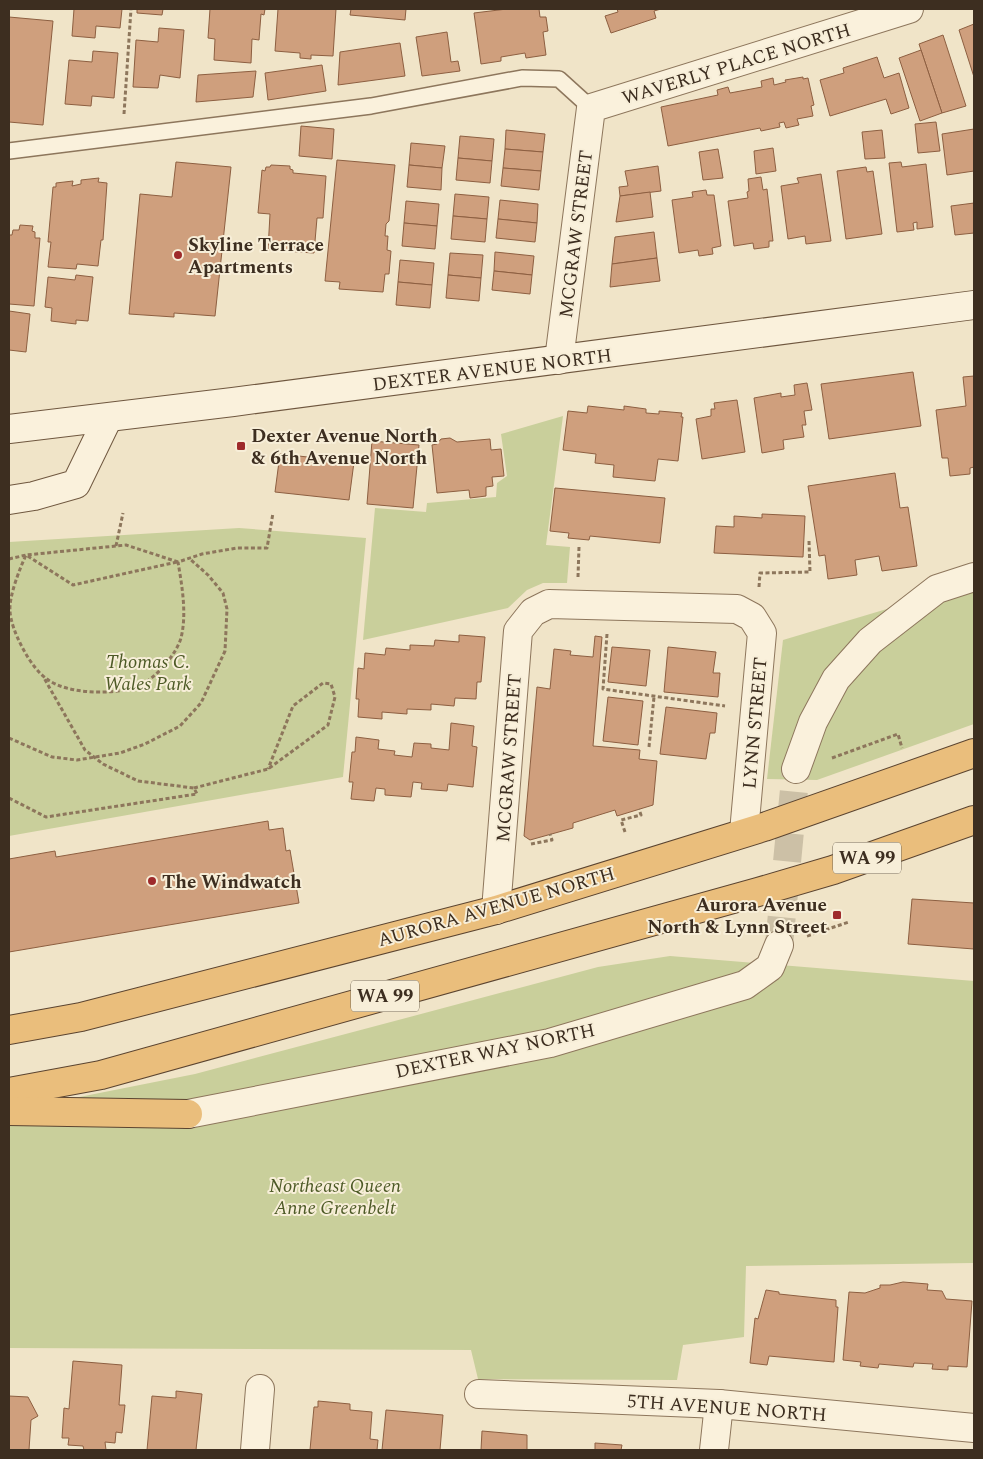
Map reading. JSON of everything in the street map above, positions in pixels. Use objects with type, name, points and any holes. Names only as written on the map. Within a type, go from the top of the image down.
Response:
[{"type":"highway","name":"AURORA AVENUE NORTH","points":[[9,1030],[81,1016],[496,910],[744,832],[974,753]]},
{"type":"highway","name":"WA 99","points":[[9,1092],[101,1075],[758,892],[833,870],[974,820]]},
{"type":"highway","points":[[9,1112],[188,1114]]},
{"type":"street","name":"WAVERLY PLACE NORTH","points":[[590,108],[909,9]]},
{"type":"street","name":"MCGRAW STREET","points":[[558,360],[590,108]]},
{"type":"street","name":"DEXTER AVENUE NORTH","points":[[9,429],[108,418],[974,305]]},
{"type":"street","points":[[9,500],[34,496],[76,484],[108,418]]},
{"type":"street","points":[[796,768],[813,722],[836,679],[870,641],[937,589],[974,577]]},
{"type":"street","name":"MCGRAW STREET","points":[[496,910],[518,631],[533,612],[549,604],[737,610],[752,618]]},
{"type":"street","name":"LYNN STREET","points":[[744,832],[762,633],[752,618]]},
{"type":"street","name":"DEXTER WAY NORTH","points":[[188,1114],[550,1043],[745,985],[770,967],[790,942]]},
{"type":"street","points":[[255,1450],[260,1389]]},
{"type":"street","name":"5TH AVENUE NORTH","points":[[479,1394],[719,1404],[974,1428]]},
{"type":"street","points":[[714,1450],[719,1404]]},
{"type":"lane","points":[[9,151],[371,106],[522,78],[559,78],[590,108]]},
{"type":"path","points":[[122,137],[131,9]]},
{"type":"path","points":[[116,546],[123,513]]},
{"type":"path","points":[[26,555],[73,585],[178,562],[202,554],[237,548],[267,548],[273,513]]},
{"type":"path","points":[[759,586],[760,573],[810,572],[808,542]]},
{"type":"path","points":[[9,560],[26,555],[126,545],[178,562]]},
{"type":"path","points":[[578,575],[579,547]]},
{"type":"path","points":[[26,555],[20,569],[10,610],[22,647],[46,679],[56,684],[93,692],[116,691],[140,685],[165,667],[181,639],[184,612],[178,562]]},
{"type":"path","points":[[9,738],[52,757],[77,760],[120,753],[145,744],[180,726],[201,703],[225,651],[227,610],[223,593],[208,574],[190,559]]},
{"type":"path","points":[[608,628],[603,689],[726,706]]},
{"type":"path","points":[[41,673],[85,750],[94,757],[138,781],[194,788],[268,769],[328,725],[336,697],[331,684],[323,683],[293,706],[268,769]]},
{"type":"path","points":[[649,747],[654,697]]},
{"type":"path","points":[[824,761],[898,734],[903,751]]},
{"type":"path","points":[[9,798],[46,817],[197,794],[194,788]]},
{"type":"path","points":[[625,832],[621,820],[641,815],[639,809]]},
{"type":"path","points":[[538,843],[552,840],[550,834]]},
{"type":"path","points":[[790,942],[848,922]]},
{"type":"green space","points":[[563,416],[546,545],[570,547],[567,583],[543,583],[527,590],[508,608],[363,640],[375,508],[426,512],[427,503],[496,497],[497,483],[507,476],[501,434]]},
{"type":"green space","name":"Thomas C. Wales Park","points":[[239,528],[366,538],[343,777],[9,836],[9,542]]},
{"type":"green space","points":[[974,583],[974,724],[817,780],[767,779],[783,640]]},
{"type":"green space","name":"Northeast Queen Anne Greenbelt","points":[[670,956],[974,981],[974,1263],[746,1266],[744,1337],[683,1345],[677,1380],[478,1379],[471,1350],[9,1348],[9,1111],[195,1074],[598,967]]},
{"type":"building","points":[[74,9],[122,9],[120,28],[96,26],[95,38],[72,36]]},
{"type":"building","points":[[137,9],[163,9],[162,15],[137,13]]},
{"type":"building","points":[[210,9],[265,9],[264,15],[261,14],[259,40],[252,39],[251,63],[214,60],[215,39],[208,38]]},
{"type":"building","points":[[278,9],[336,9],[333,56],[311,55],[311,59],[300,58],[300,53],[275,51]]},
{"type":"building","points":[[351,9],[406,9],[405,20],[350,15]]},
{"type":"building","points":[[507,9],[539,9],[540,17],[546,17],[548,31],[543,32],[546,55],[526,58],[525,53],[501,57],[501,61],[481,64],[474,13]]},
{"type":"building","points":[[617,9],[661,9],[654,11],[656,18],[611,33],[605,16],[618,12]]},
{"type":"building","points":[[9,17],[53,21],[43,125],[9,122]]},
{"type":"building","points":[[974,24],[974,77],[959,30]]},
{"type":"building","points":[[159,28],[184,30],[180,78],[160,75],[158,88],[133,87],[136,40],[158,42]]},
{"type":"building","points":[[447,32],[451,62],[458,61],[460,71],[422,76],[416,37]]},
{"type":"building","points":[[943,35],[966,106],[942,113],[919,44]]},
{"type":"building","points":[[400,43],[405,76],[338,85],[340,52]]},
{"type":"building","points":[[921,50],[942,113],[920,121],[899,58]]},
{"type":"building","points":[[93,51],[118,53],[114,98],[92,96],[91,106],[65,104],[69,60],[92,62]]},
{"type":"building","points":[[877,57],[884,78],[899,73],[909,108],[891,114],[886,99],[830,116],[820,80],[844,73],[843,68]]},
{"type":"building","points":[[322,65],[326,91],[268,100],[265,73]]},
{"type":"building","points":[[256,71],[253,97],[196,102],[198,75]]},
{"type":"building","points":[[803,77],[803,79],[808,78],[814,105],[811,106],[813,116],[797,119],[799,125],[786,128],[784,122],[779,123],[780,127],[761,131],[760,128],[668,146],[661,107],[718,95],[717,90],[728,87],[730,93],[762,87],[761,81],[773,78],[774,85],[786,82],[785,80]]},
{"type":"building","points":[[936,122],[940,151],[918,153],[915,124]]},
{"type":"building","points":[[301,126],[334,129],[332,159],[299,156]]},
{"type":"building","points":[[974,129],[974,171],[947,175],[942,134]]},
{"type":"building","points":[[506,130],[545,134],[543,152],[505,149]]},
{"type":"building","points":[[882,130],[885,158],[865,159],[862,132]]},
{"type":"building","points":[[460,136],[494,139],[492,161],[458,158]]},
{"type":"building","points":[[411,143],[445,146],[442,168],[409,165]]},
{"type":"building","points":[[773,148],[776,171],[756,174],[754,151]]},
{"type":"building","points":[[505,149],[543,152],[541,171],[503,168]]},
{"type":"building","points":[[718,149],[723,178],[703,180],[699,152]]},
{"type":"building","points":[[458,158],[492,161],[490,183],[456,180]]},
{"type":"building","points":[[337,160],[395,165],[389,221],[386,224],[385,236],[388,236],[387,250],[391,251],[389,274],[385,274],[383,292],[339,289],[340,282],[325,281]]},
{"type":"building","name":"Skyline Terrace Apartments","points":[[176,162],[231,167],[215,316],[174,313],[174,317],[129,314],[140,194],[172,197]]},
{"type":"building","points":[[901,162],[902,167],[926,164],[933,227],[917,229],[917,222],[913,223],[914,230],[897,232],[889,163]]},
{"type":"building","points":[[271,165],[290,166],[293,173],[326,176],[323,218],[317,218],[314,253],[268,250],[270,214],[258,213],[262,170],[265,171],[266,167]]},
{"type":"building","points":[[409,165],[442,168],[441,190],[407,187]]},
{"type":"building","points":[[658,166],[661,191],[620,196],[619,187],[628,186],[625,171]]},
{"type":"building","points":[[866,167],[867,172],[873,171],[882,234],[846,239],[837,171]]},
{"type":"building","points":[[503,168],[541,171],[539,190],[501,186]]},
{"type":"building","points":[[821,174],[831,241],[806,244],[805,236],[788,239],[781,186],[799,183],[797,178]]},
{"type":"building","points":[[761,177],[763,190],[767,189],[773,241],[769,241],[769,247],[754,249],[753,243],[734,246],[728,201],[748,198],[748,179]]},
{"type":"building","points":[[99,178],[98,182],[107,183],[103,240],[101,240],[98,266],[77,264],[76,269],[48,267],[51,242],[48,242],[53,187],[56,187],[56,183],[73,181],[72,186],[81,184],[81,180]]},
{"type":"building","points":[[706,190],[707,195],[714,195],[721,246],[712,248],[713,254],[699,256],[698,250],[679,253],[672,200],[693,197],[692,192]]},
{"type":"building","points":[[650,192],[653,217],[616,222],[620,196]]},
{"type":"building","points":[[455,194],[489,197],[487,219],[453,216]]},
{"type":"building","points":[[500,200],[538,204],[537,223],[498,219]]},
{"type":"building","points":[[406,201],[439,204],[437,226],[404,223]]},
{"type":"building","points":[[974,203],[974,233],[955,235],[951,206]]},
{"type":"building","points":[[453,216],[487,219],[485,242],[451,239]]},
{"type":"building","points":[[498,219],[537,223],[535,242],[496,238]]},
{"type":"building","points":[[404,223],[437,226],[435,249],[402,246]]},
{"type":"building","points":[[20,225],[33,226],[32,231],[35,232],[35,238],[40,238],[34,306],[9,304],[9,235],[12,235],[13,230],[19,230]]},
{"type":"building","points":[[654,232],[657,258],[612,264],[615,237]]},
{"type":"building","points":[[495,252],[534,256],[532,275],[494,271]]},
{"type":"building","points":[[450,253],[483,255],[481,278],[448,275]]},
{"type":"building","points":[[657,258],[660,281],[610,287],[612,264]]},
{"type":"building","points":[[400,260],[434,263],[432,285],[398,282]]},
{"type":"building","points":[[494,271],[532,275],[530,294],[492,290]]},
{"type":"building","points":[[76,275],[93,277],[88,321],[76,320],[76,324],[51,321],[52,308],[45,307],[48,277],[75,280]]},
{"type":"building","points":[[448,275],[481,278],[479,301],[446,298]]},
{"type":"building","points":[[398,282],[432,285],[430,308],[396,305]]},
{"type":"building","points":[[9,311],[30,314],[26,352],[9,350]]},
{"type":"building","points":[[913,372],[921,426],[829,439],[821,384]]},
{"type":"building","points":[[974,376],[974,467],[970,468],[970,474],[950,476],[948,458],[942,458],[936,410],[966,406],[963,377]]},
{"type":"building","points":[[807,383],[812,410],[804,411],[806,425],[802,425],[804,437],[783,440],[784,449],[762,453],[754,398],[781,393],[781,397],[795,395],[794,385]]},
{"type":"building","points":[[737,400],[745,452],[702,459],[696,419],[711,416],[711,409],[715,409],[714,403]]},
{"type":"building","points":[[588,406],[624,410],[624,406],[646,409],[646,413],[659,414],[659,411],[682,413],[678,461],[658,459],[655,481],[613,477],[614,465],[595,463],[596,454],[563,450],[568,411],[587,413]]},
{"type":"building","points":[[450,438],[457,442],[490,439],[491,450],[501,449],[504,476],[492,477],[493,486],[486,487],[486,496],[470,498],[469,490],[437,493],[432,445],[437,444],[441,439]]},
{"type":"building","points":[[372,441],[419,445],[413,508],[367,504]]},
{"type":"building","points":[[280,454],[354,462],[349,500],[275,492]]},
{"type":"building","points":[[895,473],[900,508],[908,507],[917,566],[882,571],[879,556],[855,560],[857,575],[828,579],[825,555],[819,556],[808,486]]},
{"type":"building","points":[[555,488],[665,498],[660,543],[590,536],[589,540],[568,538],[569,533],[550,531]]},
{"type":"building","points":[[762,514],[805,516],[803,557],[714,553],[716,526],[734,527],[734,516],[762,518]]},
{"type":"building","points":[[459,635],[485,637],[481,682],[477,682],[476,699],[455,698],[454,706],[431,704],[431,710],[407,709],[407,714],[382,712],[382,719],[358,717],[359,699],[356,699],[358,668],[364,669],[365,653],[385,655],[386,648],[410,650],[410,645],[434,646],[435,640],[459,642]]},
{"type":"building","points":[[595,636],[602,637],[593,746],[640,750],[639,759],[657,761],[653,805],[617,816],[615,810],[573,823],[573,828],[530,840],[524,836],[537,687],[550,689],[554,649],[571,651],[570,655],[593,657]]},
{"type":"building","points":[[612,647],[650,650],[646,686],[608,682]]},
{"type":"building","points":[[668,647],[716,652],[713,673],[720,673],[718,697],[664,692]]},
{"type":"building","points":[[608,697],[643,701],[638,745],[603,741]]},
{"type":"building","points":[[666,707],[717,713],[715,733],[710,733],[706,759],[660,754]]},
{"type":"building","points":[[451,723],[474,726],[472,746],[477,747],[473,787],[448,784],[447,791],[421,789],[422,783],[413,782],[411,797],[385,795],[385,789],[376,788],[374,801],[351,799],[353,782],[349,782],[352,752],[355,752],[356,737],[379,740],[378,749],[395,751],[394,755],[412,757],[414,743],[431,744],[431,748],[449,750]]},
{"type":"building","name":"The Windwatch","points":[[268,821],[269,830],[283,828],[286,851],[290,850],[299,903],[9,952],[9,859],[55,851],[56,857]]},
{"type":"building","points":[[912,899],[974,903],[974,949],[908,944]]},
{"type":"building","points":[[903,1282],[928,1284],[927,1290],[942,1291],[946,1299],[972,1301],[967,1367],[948,1366],[948,1370],[932,1369],[933,1364],[914,1363],[913,1367],[879,1364],[878,1368],[860,1366],[861,1362],[843,1360],[849,1292],[865,1293],[880,1288],[880,1285]]},
{"type":"building","points":[[766,1290],[779,1292],[779,1294],[836,1300],[836,1307],[838,1307],[834,1362],[769,1356],[767,1365],[750,1363],[755,1318],[758,1319]]},
{"type":"building","points":[[73,1361],[122,1365],[119,1405],[125,1405],[122,1433],[116,1432],[115,1443],[105,1442],[106,1450],[84,1450],[83,1446],[68,1445],[69,1438],[62,1438],[64,1408],[69,1409]]},
{"type":"building","points":[[176,1391],[202,1394],[196,1450],[147,1450],[152,1396],[176,1398]]},
{"type":"building","points":[[9,1396],[28,1397],[38,1416],[31,1420],[29,1450],[9,1450]]},
{"type":"building","points":[[318,1401],[350,1404],[350,1410],[372,1412],[370,1439],[378,1440],[377,1450],[310,1450],[314,1407],[318,1407]]},
{"type":"building","points":[[386,1410],[443,1415],[440,1450],[382,1450]]},
{"type":"building","points":[[482,1431],[527,1435],[527,1450],[481,1450]]},
{"type":"building","points":[[595,1443],[622,1445],[621,1450],[595,1450]]},
{"type":"tunnel","points":[[779,945],[796,769]]},
{"type":"place","name":"Skyline Terrace Apartments","points":[[178,255]]},
{"type":"place","name":"Dexter Avenue North & 6th Avenue North","points":[[241,446]]},
{"type":"place","name":"The Windwatch","points":[[152,881]]},
{"type":"place","name":"Aurora Avenue North & Lynn Street","points":[[837,915]]}]
